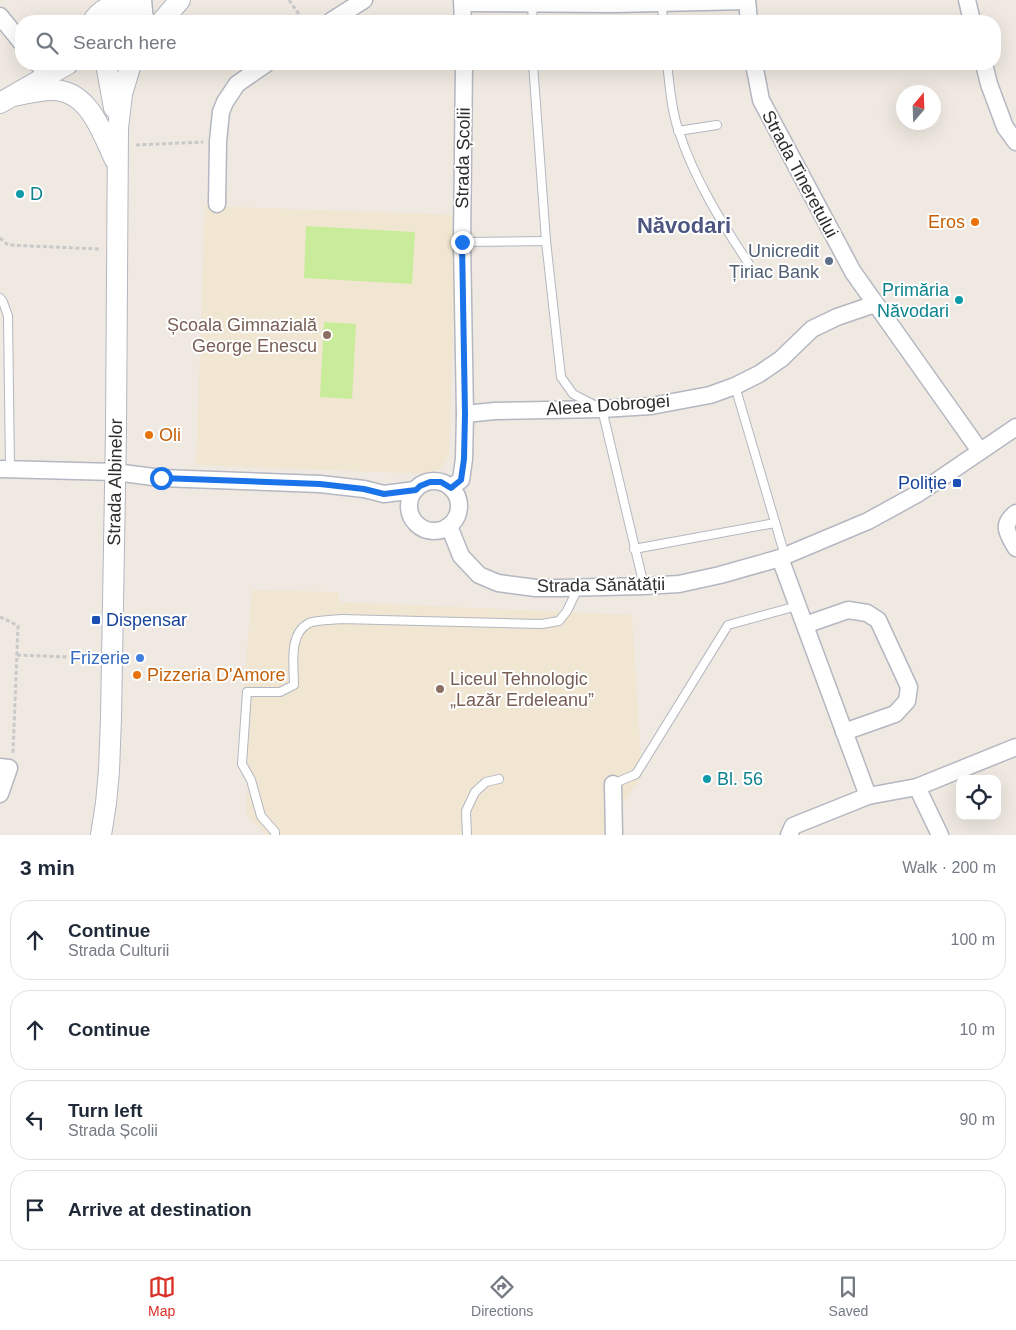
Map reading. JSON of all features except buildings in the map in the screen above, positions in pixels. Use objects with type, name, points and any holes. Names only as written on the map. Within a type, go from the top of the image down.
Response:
[{"type":"street","points":[[167,15],[180,0]]},
{"type":"street","points":[[340,15],[364,0]]},
{"type":"street","points":[[463,15],[463,2],[614,4],[747,0],[748,15]]},
{"type":"street","points":[[967,0],[971,15]]},
{"type":"street","points":[[97,15],[99,12],[123,2],[137,10],[141,15]]},
{"type":"street","points":[[0,16],[15,35]]},
{"type":"street","points":[[6,99],[43,70]]},
{"type":"street","name":"Strada Albinelor","points":[[107,70],[118,147]]},
{"type":"street","name":"Strada Albinelor","points":[[101,835],[109,771],[112,658],[118,147],[122,94],[129,70]]},
{"type":"street","points":[[217,204],[218,142],[221,112],[230,93],[244,78],[257,70]]},
{"type":"street","name":"Strada Școlii","points":[[451,488],[461,480],[464,459],[462,242],[464,70]]},
{"type":"street","name":"Strada Tineretului","points":[[755,70],[761,100],[853,272],[980,451]]},
{"type":"street","points":[[986,70],[1005,127],[1016,142]]},
{"type":"street","points":[[6,99],[53,90],[67,92],[87,106],[94,118],[118,147]]},
{"type":"street","name":"Aleea Dobrogei","points":[[465,414],[495,411],[652,406],[710,394],[735,386],[759,374],[781,359],[812,329],[837,317],[875,304]]},
{"type":"street","name":"Strada Sănătății","points":[[449,526],[461,556],[479,575],[498,583],[536,588],[679,584],[782,557],[868,521],[919,492],[1016,427]]},
{"type":"street","points":[[5,469],[115,472],[161,478],[320,484],[364,489],[384,494],[416,490]]},
{"type":"street","points":[[430,482],[441,482],[451,488],[459,500],[459,508],[458,515],[449,526],[442,530],[426,530],[413,520],[409,504],[411,496],[420,486],[430,482]]},
{"type":"street","points":[[1016,513],[1011,516],[1006,524],[1016,548]]},
{"type":"street","points":[[782,557],[796,606],[805,625],[868,796]]},
{"type":"street","points":[[805,625],[848,610],[867,613],[878,620],[909,687],[907,701],[895,714],[844,732]]},
{"type":"street","points":[[789,835],[793,826],[868,796],[918,787],[1016,747]]},
{"type":"street","points":[[0,794],[4,767]]},
{"type":"street","points":[[613,784],[614,835]]},
{"type":"street","points":[[918,787],[940,835]]},
{"type":"lane","points":[[532,15],[533,3]]},
{"type":"lane","points":[[662,3],[663,15]]},
{"type":"lane","points":[[533,70],[546,241],[561,377],[573,394],[602,409],[644,586]]},
{"type":"lane","points":[[668,70],[670,94],[678,131],[707,198],[749,264]]},
{"type":"lane","points":[[678,131],[717,125]]},
{"type":"lane","points":[[462,242],[546,241]]},
{"type":"lane","points":[[0,298],[8,316],[5,469]]},
{"type":"lane","points":[[735,386],[775,523],[782,557]]},
{"type":"lane","points":[[634,549],[775,523]]},
{"type":"lane","points":[[275,835],[275,832],[260,816],[251,780],[242,764],[247,692],[280,692],[294,684],[294,646],[300,630],[310,622],[341,620],[542,624],[559,621],[567,611],[578,588]]},
{"type":"lane","points":[[613,784],[636,774],[728,625],[796,606]]},
{"type":"lane","points":[[467,835],[466,811],[475,792],[486,782],[499,778]]},
{"type":"path","points":[[289,0],[300,15]]},
{"type":"path","points":[[118,147],[218,142]]},
{"type":"path","points":[[0,238],[8,245],[117,249]]},
{"type":"path","points":[[0,617],[18,626],[13,754],[4,767]]},
{"type":"path","points":[[18,655],[112,658]]},
{"type":"shaded area","name":"Școala Gimnazială George Enescu","points":[[205,206],[457,215],[449,454],[443,466],[431,474],[196,465]]},
{"type":"shaded area","name":"Liceul Tehnologic „Lazăr Erdeleanu”","points":[[252,590],[338,592],[340,602],[632,615],[642,776],[602,835],[266,835],[246,814],[248,775],[238,763]]},
{"type":"green space","points":[[306,226],[415,232],[412,284],[304,278]]},
{"type":"green space","points":[[324,322],[356,324],[352,399],[320,397]]},
{"type":"place","name":"D","points":[[20,194]]},
{"type":"place","name":"Eros","points":[[975,222]]},
{"type":"place","name":"Unicredit Țiriac Bank","points":[[829,261]]},
{"type":"place","name":"Primăria Năvodari","points":[[959,300]]},
{"type":"place","name":"Școala Gimnazială George Enescu","points":[[327,335]]},
{"type":"place","name":"Oli","points":[[149,435]]},
{"type":"place","name":"Poliție","points":[[957,483]]},
{"type":"place","name":"Dispensar","points":[[96,620]]},
{"type":"place","name":"Frizerie","points":[[140,658]]},
{"type":"place","name":"Pizzeria D'Amore","points":[[137,675]]},
{"type":"place","name":"Liceul Tehnologic „Lazăr Erdeleanu”","points":[[440,689]]},
{"type":"place","name":"Bl. 56","points":[[707,779]]},
{"type":"district","name":"Năvodari","points":[[684,225]]},
{"type":"route","points":[[161,478],[320,484],[364,489],[384,494],[416,490],[425,483],[436,481],[447,484],[451,488],[461,480],[464,459],[462,242]]}]
